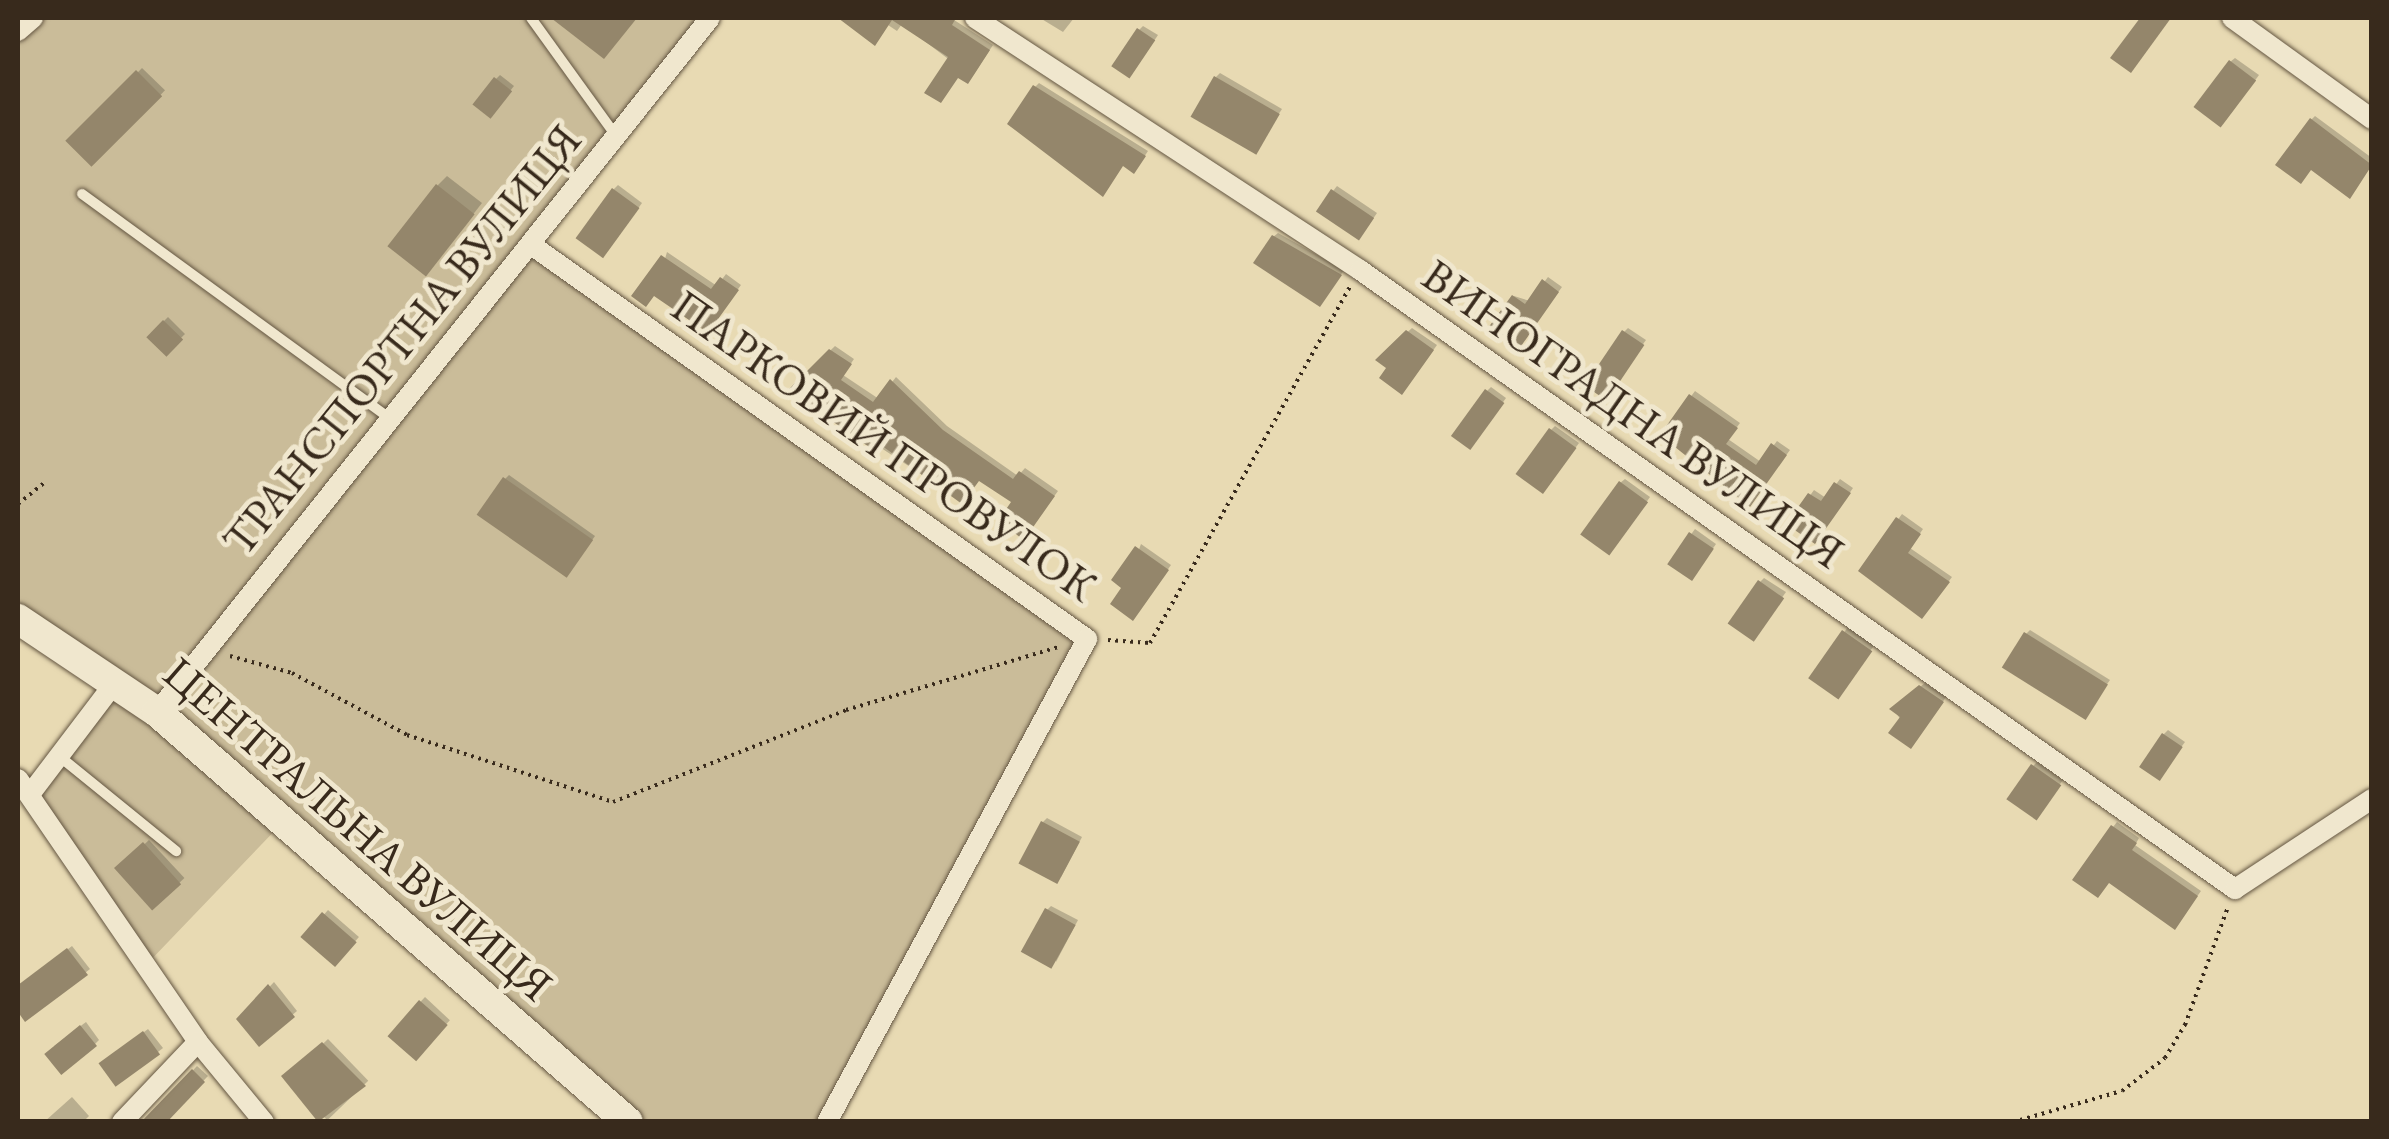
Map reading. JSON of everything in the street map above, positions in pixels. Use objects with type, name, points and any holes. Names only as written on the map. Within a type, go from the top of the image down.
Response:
[{"type":"street","points":[[18,31],[34,18]]},
{"type":"street","name":"ТРАНСПОРТНА ВУЛИЦЯ","points":[[157,712],[710,18]]},
{"type":"street","name":"ВИНОГРАДНА ВУЛИЦЯ","points":[[975,18],[1360,270],[2235,889]]},
{"type":"street","points":[[2232,18],[2372,120]]},
{"type":"street","name":"ПАРКОВИЙ ПРОВУЛОК","points":[[530,244],[1088,638],[827,1122]]},
{"type":"street","name":"ЦЕНТРАЛЬНА ВУЛИЦЯ","points":[[18,620],[116,681],[157,712],[628,1122]]},
{"type":"street","points":[[116,681],[60,756],[24,786],[198,1042],[264,1122]]},
{"type":"street","points":[[2235,889],[2372,799]]},
{"type":"street","points":[[122,1122],[198,1042]]},
{"type":"lane","points":[[531,18],[616,136]]},
{"type":"lane","points":[[82,194],[390,418]]},
{"type":"lane","points":[[60,756],[176,851]]},
{"type":"path","points":[[204,654],[244,657],[292,674],[407,734],[614,802],[846,710],[1088,638],[1150,643],[1360,270]]},
{"type":"path","points":[[18,504],[46,482]]},
{"type":"path","points":[[2013,1122],[2122,1091],[2165,1058],[2185,1025],[2235,889]]},
{"type":"shaded area","points":[[33,18],[710,18],[530,243],[1087,639],[827,1121],[628,1121],[285,820],[146,965],[31,793],[115,681],[18,619],[18,31]]},
{"type":"building","points":[[551,18],[637,18],[604,59]]},
{"type":"building","points":[[838,18],[956,18],[952,25],[990,50],[968,84],[958,78],[941,103],[924,93],[948,57],[892,20],[875,46]]},
{"type":"building","points":[[2140,18],[2171,18],[2131,73],[2110,58]]},
{"type":"building","points":[[1137,28],[1155,40],[1130,78],[1111,66]]},
{"type":"building","points":[[2229,60],[2256,80],[2221,128],[2193,107]]},
{"type":"building","points":[[136,70],[162,96],[91,167],[65,141]]},
{"type":"building","points":[[1214,76],[1280,114],[1256,155],[1190,117]]},
{"type":"building","points":[[494,77],[512,91],[491,119],[472,105]]},
{"type":"building","points":[[1033,85],[1146,156],[1134,174],[1123,166],[1103,197],[1007,124]]},
{"type":"building","points":[[2310,118],[2372,165],[2350,199],[2311,170],[2301,184],[2275,165]]},
{"type":"building","points":[[436,184],[475,214],[426,276],[387,246]]},
{"type":"building","points":[[612,188],[640,208],[603,258],[576,238]]},
{"type":"building","points":[[1331,189],[1374,218],[1359,240],[1316,211]]},
{"type":"building","points":[[1272,235],[1342,275],[1320,307],[1253,263]]},
{"type":"building","points":[[661,255],[711,289],[720,277],[739,290],[708,333],[654,296],[646,307],[631,296]]},
{"type":"building","points":[[1542,279],[1559,292],[1519,349],[1488,328],[1512,295],[1525,304]]},
{"type":"building","points":[[163,320],[183,339],[166,357],[146,337]]},
{"type":"building","points":[[1406,330],[1434,350],[1402,395],[1379,378],[1386,368],[1375,360]]},
{"type":"building","points":[[1622,330],[1644,345],[1607,401],[1585,386]]},
{"type":"building","points":[[829,349],[852,364],[841,380],[873,402],[890,379],[943,430],[1013,479],[1019,471],[1055,496],[1024,540],[998,521],[1011,502],[979,481],[962,504],[874,440],[869,447],[788,390]]},
{"type":"building","points":[[1485,389],[1504,403],[1470,450],[1451,436]]},
{"type":"building","points":[[1689,394],[1738,428],[1726,444],[1756,465],[1771,443],[1787,455],[1750,507],[1660,435]]},
{"type":"building","points":[[1549,428],[1577,448],[1543,494],[1515,474]]},
{"type":"building","points":[[503,477],[593,540],[567,578],[477,515]]},
{"type":"building","points":[[1619,481],[1648,502],[1609,556],[1580,534]]},
{"type":"building","points":[[1834,482],[1851,493],[1815,544],[1786,524],[1808,493],[1821,501]]},
{"type":"building","points":[[1896,517],[1921,534],[1908,553],[1950,582],[1922,619],[1858,571]]},
{"type":"building","points":[[1689,532],[1714,549],[1692,581],[1667,564]]},
{"type":"building","points":[[1135,546],[1169,570],[1133,621],[1110,604],[1121,588],[1111,580]]},
{"type":"building","points":[[1758,580],[1784,598],[1754,642],[1728,623]]},
{"type":"building","points":[[1842,630],[1872,651],[1838,700],[1808,678]]},
{"type":"building","points":[[2024,632],[2108,684],[2086,720],[2002,668]]},
{"type":"building","points":[[1919,685],[1944,702],[1911,749],[1888,733],[1900,717],[1889,709]]},
{"type":"building","points":[[2162,733],[2183,747],[2160,781],[2139,767]]},
{"type":"building","points":[[2031,764],[2061,785],[2037,820],[2006,799]]},
{"type":"building","points":[[1041,821],[1080,842],[1057,884],[1018,863]]},
{"type":"building","points":[[2111,825],[2137,843],[2132,850],[2198,896],[2175,930],[2109,883],[2098,898],[2072,880]]},
{"type":"building","points":[[143,842],[181,884],[152,910],[114,868]]},
{"type":"building","points":[[1045,908],[1076,925],[1051,969],[1021,952]]},
{"type":"building","points":[[322,912],[357,942],[335,967],[300,937]]},
{"type":"building","points":[[67,948],[88,975],[25,1022],[18,1012],[18,985]]},
{"type":"building","points":[[268,984],[295,1017],[259,1047],[236,1019]]},
{"type":"building","points":[[419,1000],[448,1025],[416,1061],[388,1036]]},
{"type":"building","points":[[80,1025],[97,1046],[61,1075],[44,1054]]},
{"type":"building","points":[[143,1031],[160,1054],[116,1087],[99,1063]]},
{"type":"building","points":[[322,1042],[366,1086],[318,1122],[281,1076]]},
{"type":"building","points":[[192,1069],[205,1082],[167,1122],[141,1122]]}]
